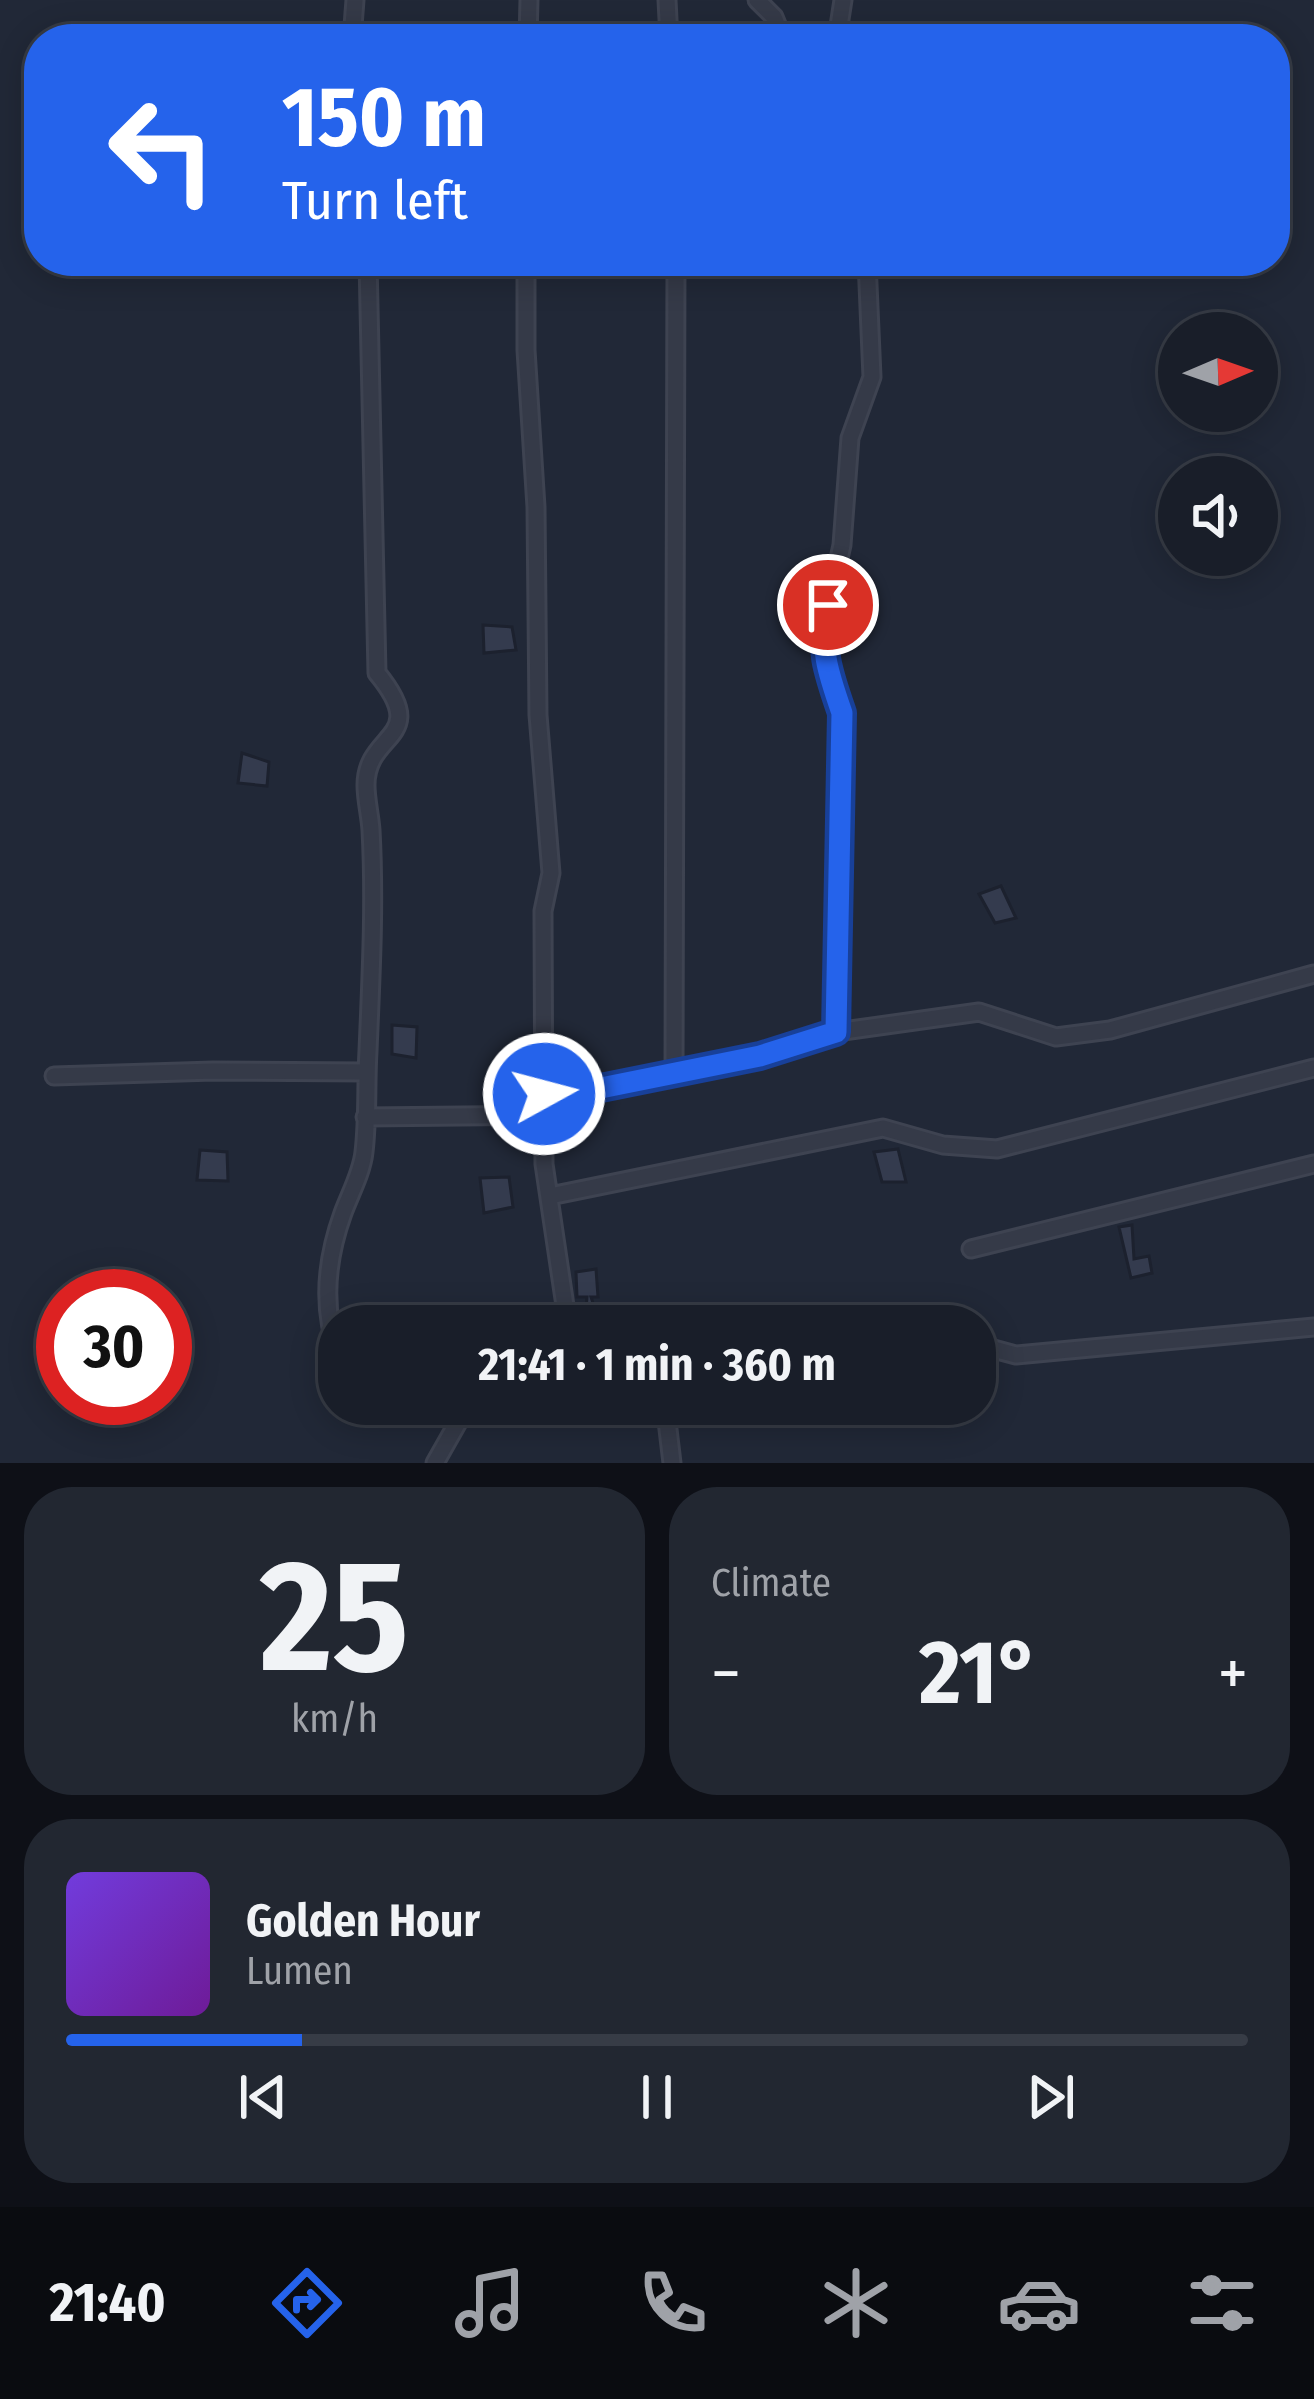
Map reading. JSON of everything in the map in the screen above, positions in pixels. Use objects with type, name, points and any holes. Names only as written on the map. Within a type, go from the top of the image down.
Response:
[{"type":"street","points":[[757,0],[777,24]]},
{"type":"street","points":[[326,1305],[340,1222],[364,1157],[373,944],[365,781],[370,764],[398,727],[400,712],[393,692],[377,673],[368,276]]},
{"type":"street","points":[[526,276],[536,507],[538,715],[551,873],[543,911],[544,1164],[565,1305]]},
{"type":"street","points":[[674,1073],[676,276]]},
{"type":"street","points":[[836,1032],[842,713],[828,674],[822,635],[842,545],[850,438],[872,377],[868,276]]},
{"type":"street","points":[[544,1094],[576,1093],[760,1056],[836,1032],[980,1012],[1056,1037],[1110,1030],[1314,974]]},
{"type":"street","points":[[550,1196],[883,1128],[943,1145],[997,1149],[1314,1068]]},
{"type":"street","points":[[54,1076],[367,1072]]},
{"type":"street","points":[[365,1118],[544,1115]]},
{"type":"street","points":[[971,1249],[1314,1164]]},
{"type":"street","points":[[996,1350],[1016,1355],[1314,1327]]},
{"type":"street","points":[[435,1463],[456,1425]]},
{"type":"street","points":[[667,1425],[672,1463]]},
{"type":"building","points":[[483,625],[512,627],[516,650],[484,653]]},
{"type":"building","points":[[242,753],[269,762],[267,786],[238,783]]},
{"type":"building","points":[[1001,886],[1016,918],[995,923],[979,894]]},
{"type":"building","points":[[392,1025],[417,1027],[416,1058],[392,1054]]},
{"type":"building","points":[[898,1149],[906,1182],[882,1182],[874,1152]]},
{"type":"building","points":[[200,1150],[227,1152],[228,1181],[197,1180]]},
{"type":"building","points":[[509,1177],[513,1207],[484,1213],[480,1178]]},
{"type":"building","points":[[1132,1225],[1134,1259],[1149,1256],[1152,1273],[1131,1278],[1119,1227]]},
{"type":"building","points":[[596,1269],[598,1297],[591,1297],[594,1305],[586,1305],[587,1297],[577,1297],[576,1272]]},
{"type":"route","points":[[544,1094],[576,1093],[760,1056],[836,1032],[842,713],[828,674],[822,635],[828,605]]}]
